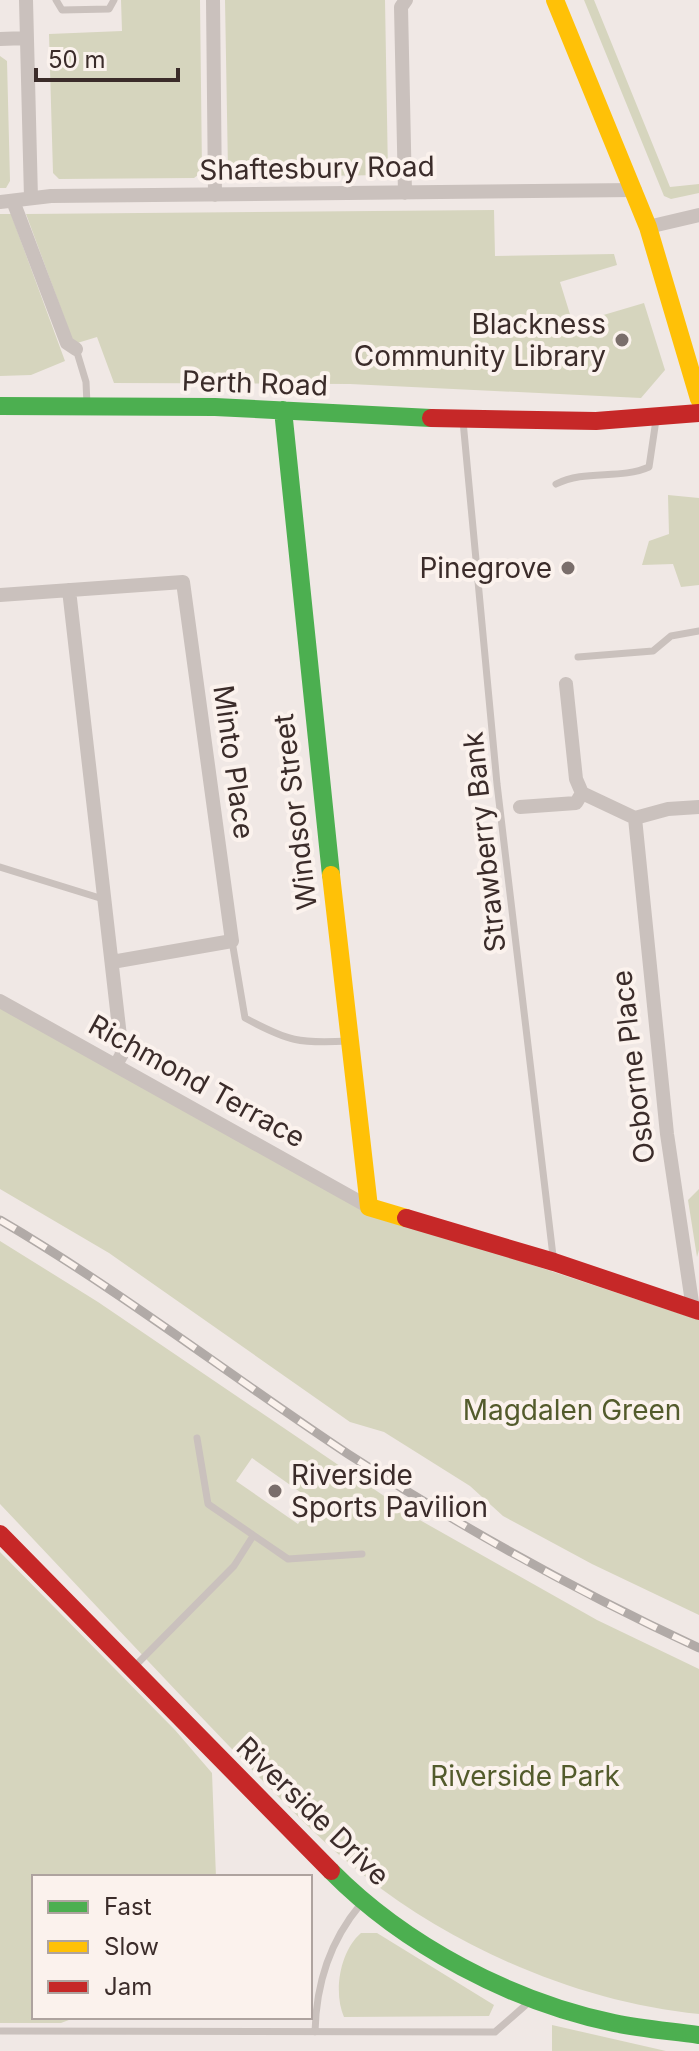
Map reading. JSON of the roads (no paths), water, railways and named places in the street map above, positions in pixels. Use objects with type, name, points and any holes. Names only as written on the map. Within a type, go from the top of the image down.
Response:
[{"type":"street","points":[[26,0],[31,198]]},
{"type":"street","points":[[213,0],[215,195]]},
{"type":"street","points":[[405,193],[401,7],[406,0]]},
{"type":"street","points":[[555,0],[635,190],[699,399]]},
{"type":"street","points":[[0,39],[27,38]]},
{"type":"street","name":"Shaftesbury Road","points":[[7,201],[31,198],[635,190]]},
{"type":"street","points":[[7,201],[67,343],[76,349]]},
{"type":"street","points":[[648,227],[699,215]]},
{"type":"street","name":"Perth Road","points":[[0,406],[283,410],[463,417],[656,418],[699,413]]},
{"type":"street","name":"Windsor Street","points":[[283,410],[310,696],[369,1207]]},
{"type":"street","name":"Minto Place","points":[[0,595],[183,582],[232,941]]},
{"type":"street","points":[[69,590],[122,1054],[116,1065]]},
{"type":"street","points":[[566,684],[576,779],[582,793],[635,818],[668,809],[699,807]]},
{"type":"street","points":[[520,807],[576,803],[582,793]]},
{"type":"street","name":"Osborne Place","points":[[635,818],[663,1105],[696,1310]]},
{"type":"street","points":[[112,962],[232,941]]},
{"type":"street","name":"Richmond Terrace","points":[[0,1001],[369,1207]]},
{"type":"street","points":[[369,1207],[554,1262],[696,1310]]},
{"type":"street","name":"Riverside Drive","points":[[0,1534],[131,1671],[362,1902],[444,1956],[533,1999],[613,2023],[699,2035]]},
{"type":"lane","points":[[56,0],[62,10],[109,9],[114,0]]},
{"type":"lane","points":[[76,349],[86,382],[87,407]]},
{"type":"lane","name":"Strawberry Bank","points":[[463,417],[499,798],[554,1262]]},
{"type":"lane","points":[[556,484],[570,477],[637,472],[649,467],[656,418]]},
{"type":"lane","points":[[578,657],[653,651],[671,636],[699,631]]},
{"type":"lane","points":[[0,867],[103,899]]},
{"type":"lane","points":[[232,941],[245,1018],[280,1037],[304,1043],[351,1040]]},
{"type":"lane","points":[[197,1438],[208,1504],[253,1536],[288,1559],[362,1554]]},
{"type":"lane","points":[[131,1671],[234,1566],[253,1536]]},
{"type":"lane","points":[[315,2032],[319,1987],[340,1929],[362,1902]]},
{"type":"lane","points":[[0,2031],[495,2032],[533,1999]]},
{"type":"railway","points":[[0,1220],[133,1305],[348,1454],[434,1508],[564,1581],[699,1648]]},
{"type":"place","name":"Blackness Community Library","points":[[622,340]]},
{"type":"place","name":"Pinegrove","points":[[568,568]]},
{"type":"place","name":"Riverside Sports Pavilion","points":[[275,1491]]},
{"type":"park label","name":"Magdalen Green","points":[[572,1410]]},
{"type":"park label","name":"Riverside Park","points":[[525,1776]]}]
